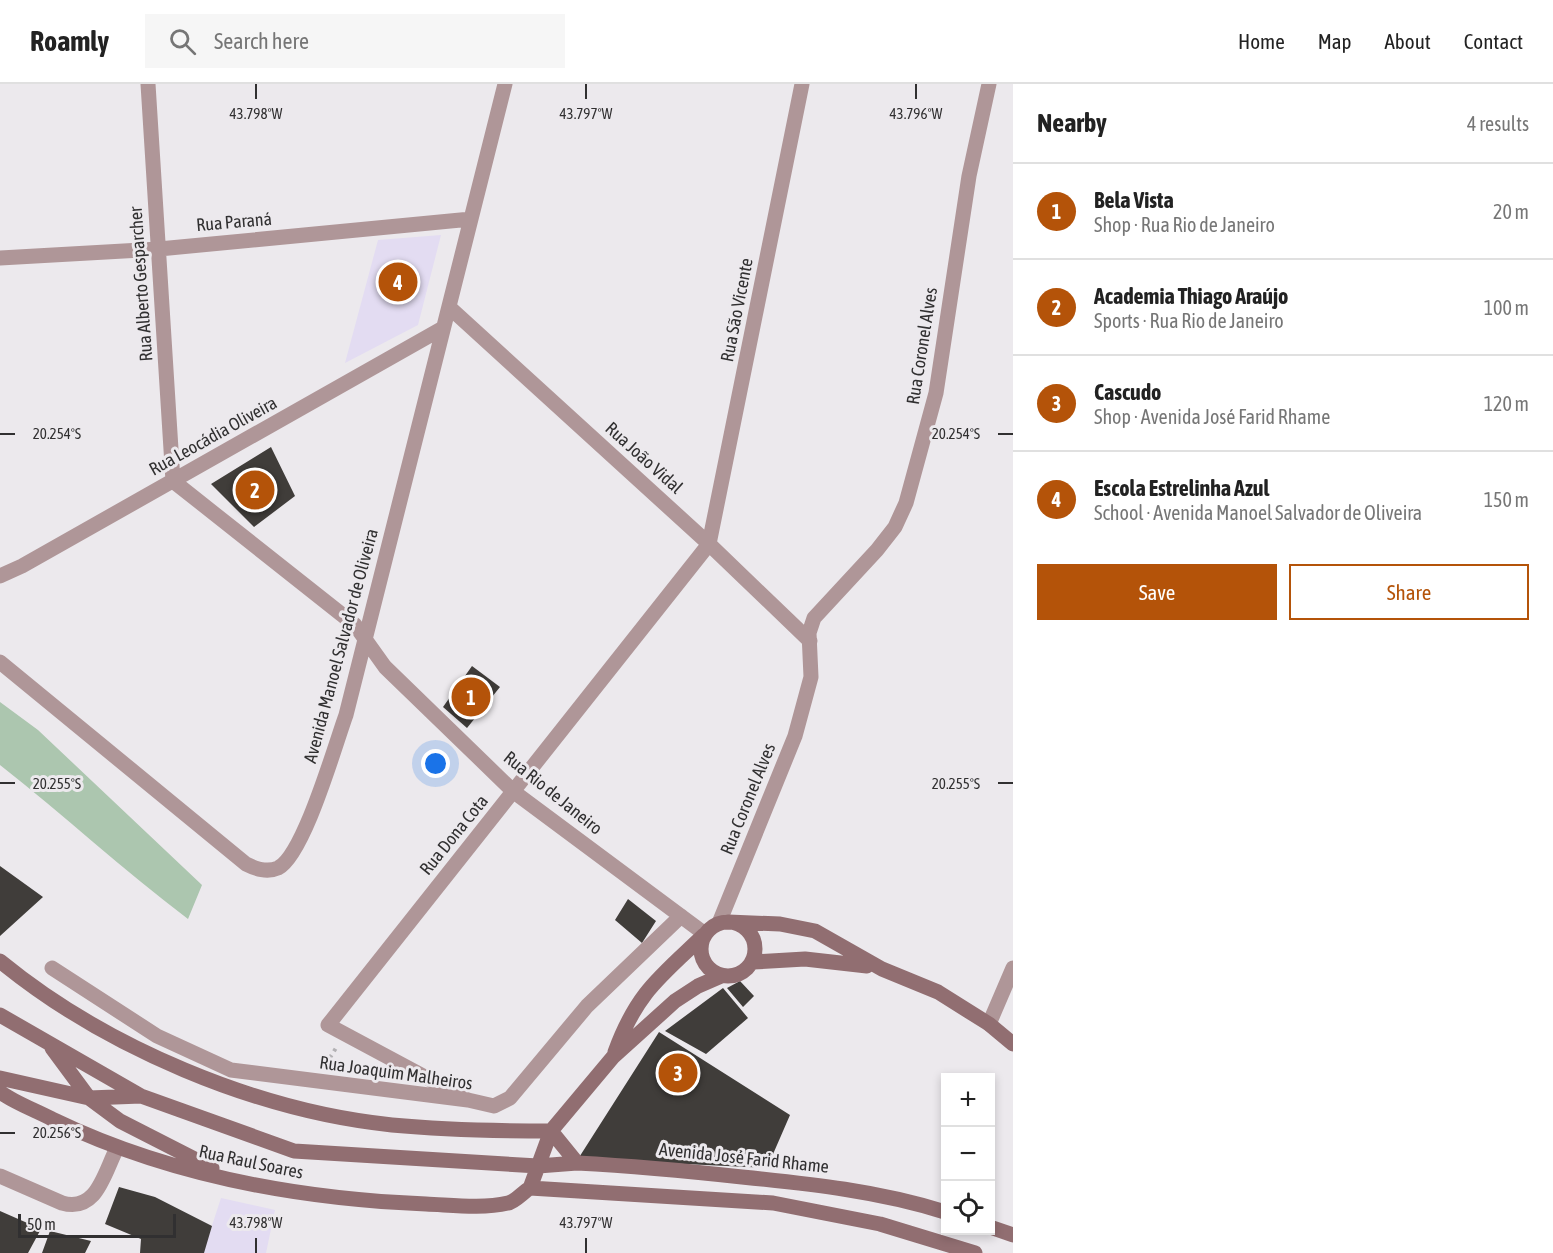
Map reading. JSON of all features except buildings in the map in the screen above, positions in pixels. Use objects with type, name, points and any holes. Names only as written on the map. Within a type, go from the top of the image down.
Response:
[{"type":"street","name":"Rua Alberto Gesparcher","points":[[148,84],[173,481]]},
{"type":"street","name":"Avenida Manoel Salvador de Oliveira","points":[[0,662],[235,856],[255,869],[271,870],[288,858],[315,805],[346,715],[505,84]]},
{"type":"street","name":"Rua São Vicente","points":[[709,544],[802,84]]},
{"type":"street","name":"Rua Coronel Alves","points":[[724,922],[795,735],[811,677],[811,626],[818,611],[877,550],[895,527],[906,503],[936,393],[969,176],[989,84]]},
{"type":"street","name":"Rua Paraná","points":[[0,258],[159,249],[471,219]]},
{"type":"street","name":"Rua João Vidal","points":[[449,307],[709,544],[810,641]]},
{"type":"street","name":"Rua Leocádia Oliveira","points":[[0,576],[22,566],[444,328]]},
{"type":"street","name":"Rua Rio de Janeiro","points":[[173,481],[355,626],[385,667],[514,792],[705,934]]},
{"type":"street","name":"Rua Dona Cota","points":[[345,1034],[328,1025],[709,544]]},
{"type":"street","name":"Rua Joaquim Malheiros","points":[[52,968],[157,1036],[231,1070],[468,1100],[494,1106],[510,1098],[587,1006],[681,915]]},
{"type":"street","points":[[724,922],[746,928],[752,935],[756,953],[753,962],[739,974],[721,976],[698,986],[675,1001],[613,1057],[551,1131],[530,1188],[773,1203],[880,1224],[975,1253]]},
{"type":"street","points":[[613,1057],[624,1027],[648,988],[705,934],[724,922],[772,923],[815,931],[882,969],[938,992],[989,1024],[1013,1044]]},
{"type":"street","points":[[705,934],[700,950],[702,959],[707,967],[721,976]]},
{"type":"street","points":[[0,961],[41,994],[124,1041],[219,1084],[310,1110],[391,1125],[472,1131],[551,1131]]},
{"type":"street","points":[[753,962],[834,961],[882,969]]},
{"type":"street","points":[[989,1024],[1013,968]]},
{"type":"street","points":[[0,1015],[141,1096]]},
{"type":"street","points":[[345,1034],[468,1100]]},
{"type":"street","points":[[48,1043],[89,1098],[120,1121],[233,1179]]},
{"type":"street","points":[[0,1078],[89,1098],[141,1096]]},
{"type":"street","name":"Avenida José Farid Rhame","points":[[141,1096],[294,1151],[538,1166],[577,1163],[828,1185],[903,1199],[941,1211]]},
{"type":"street","name":"Rua Raul Soares","points":[[2,1097],[117,1148],[156,1161],[233,1179],[334,1198],[455,1205],[510,1203],[530,1188]]},
{"type":"street","points":[[551,1131],[577,1163]]},
{"type":"street","points":[[0,1176],[62,1203],[72,1206],[83,1205],[92,1199],[117,1148]]},
{"type":"street","points":[[995,1229],[1013,1235]]},
{"type":"path","points":[[321,1082],[322,1071],[345,1034]]},
{"type":"shaded area","points":[[441,235],[418,325],[345,363],[378,240]]},
{"type":"shaded area","points":[[221,1198],[275,1210],[266,1253],[203,1253]]},
{"type":"green space","points":[[0,702],[38,730],[202,885],[188,919],[0,765]]},
{"type":"place","name":"Escola Estrelinha Azul","points":[[398,282]]},
{"type":"place","name":"Academia Thiago Araújo","points":[[255,490]]},
{"type":"place","name":"Bela Vista","points":[[471,697]]},
{"type":"place","name":"Cascudo","points":[[678,1073]]}]
